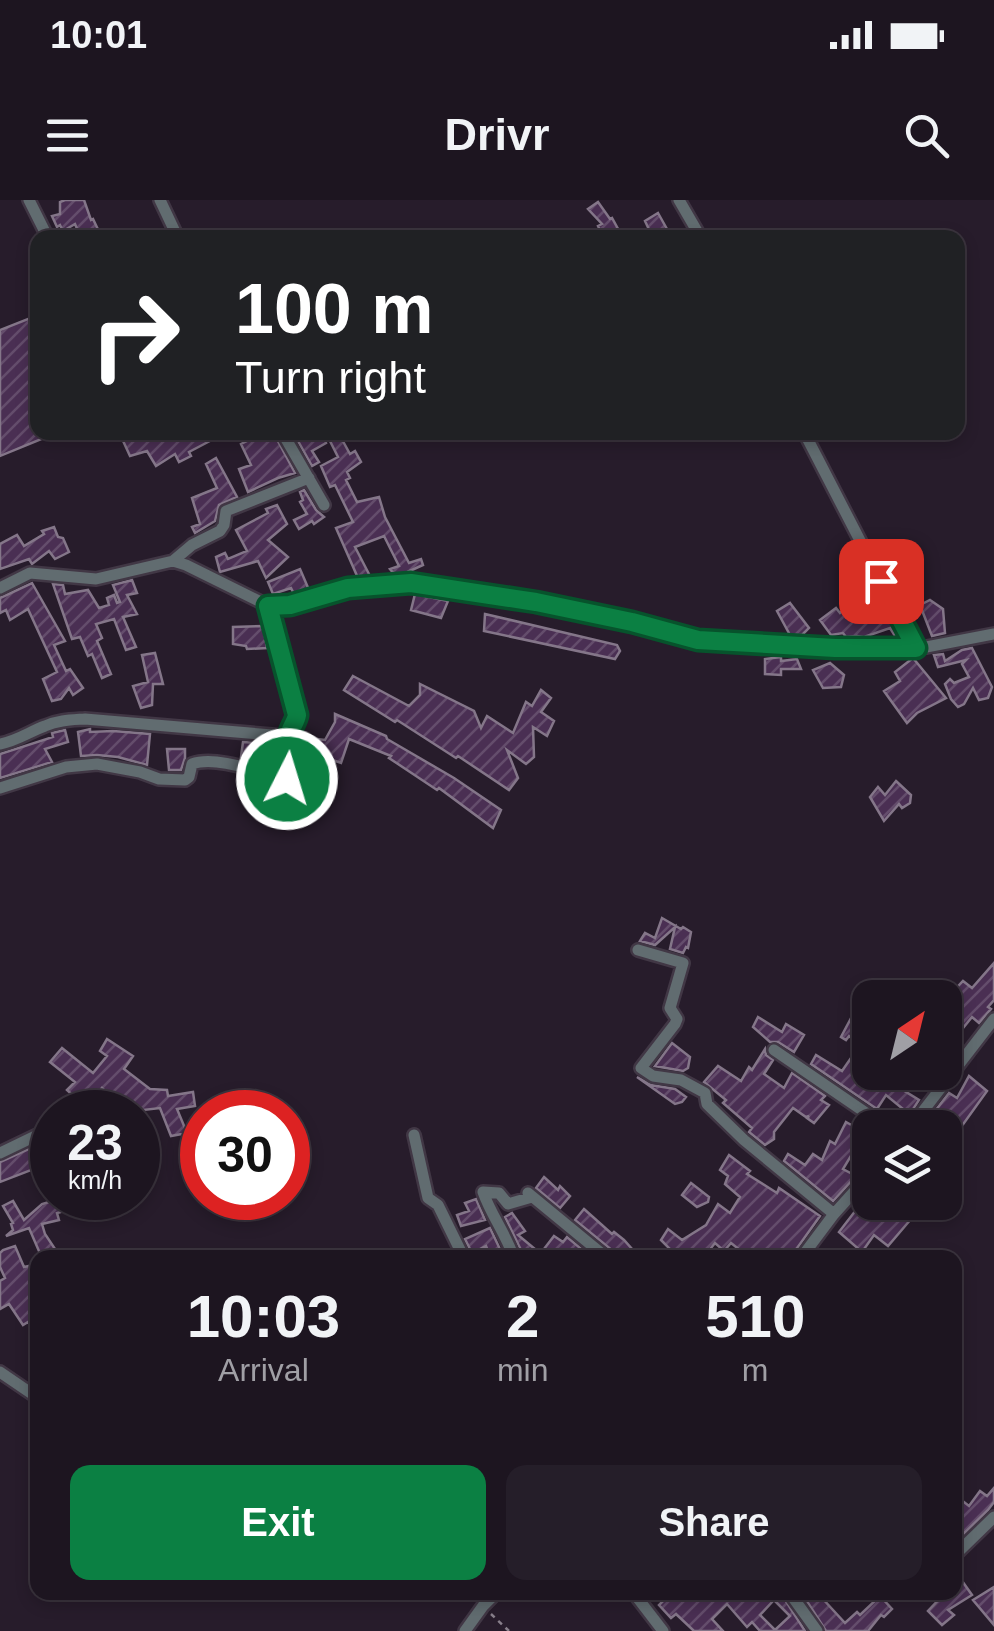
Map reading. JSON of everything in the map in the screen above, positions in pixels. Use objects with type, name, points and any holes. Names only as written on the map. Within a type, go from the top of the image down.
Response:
[{"type":"street","points":[[29,200],[44,230]]},
{"type":"street","points":[[160,200],[174,230]]},
{"type":"street","points":[[679,200],[696,230]]},
{"type":"street","points":[[287,440],[324,505]]},
{"type":"street","points":[[808,440],[916,648]]},
{"type":"street","points":[[0,588],[30,573],[96,579],[173,561],[223,528],[226,511],[309,478]]},
{"type":"street","points":[[173,561],[268,606],[290,605],[348,588],[411,583],[536,602],[698,640],[916,648],[994,634]]},
{"type":"street","points":[[0,744],[17,741],[64,720],[86,719],[284,736],[297,722],[297,715],[268,606]]},
{"type":"street","points":[[0,788],[66,767],[97,764],[159,779],[186,780],[192,764],[200,762],[239,766],[287,779],[293,766],[290,732]]},
{"type":"street","points":[[638,950],[683,963],[670,1008],[676,1024],[641,1068],[653,1076],[681,1080],[706,1093],[706,1104],[744,1140],[834,1214]]},
{"type":"street","points":[[924,1110],[994,1018]]},
{"type":"street","points":[[774,1050],[862,1110]]},
{"type":"street","points":[[414,1135],[428,1198],[438,1206],[460,1250]]},
{"type":"street","points":[[0,1153],[30,1139]]},
{"type":"street","points":[[511,1250],[483,1192],[499,1193],[508,1204],[530,1195],[597,1250]]},
{"type":"street","points":[[807,1250],[852,1194]]},
{"type":"street","points":[[0,1372],[30,1393]]},
{"type":"street","points":[[962,1548],[994,1517]]},
{"type":"street","points":[[465,1631],[489,1600]]},
{"type":"street","points":[[639,1600],[663,1631]]},
{"type":"street","points":[[794,1600],[817,1631]]},
{"type":"path","points":[[483,1606],[509,1631]]},
{"type":"building","points":[[84,200],[98,230],[78,230],[75,224],[65,230],[57,227],[52,216],[60,214],[60,202]]},
{"type":"building","points":[[598,202],[619,230],[595,230],[602,224],[588,209]]},
{"type":"building","points":[[658,213],[668,230],[649,230],[645,221]]},
{"type":"building","points":[[30,318],[30,440],[39,440],[0,456],[0,330]]},
{"type":"building","points":[[123,440],[212,440],[179,462],[175,454],[156,466],[147,451],[130,456]]},
{"type":"building","points":[[249,440],[277,440],[295,473],[248,492],[239,469],[251,465],[241,444]]},
{"type":"building","points":[[297,440],[325,440],[326,443],[312,451],[319,462],[312,466]]},
{"type":"building","points":[[330,440],[342,440],[350,454],[355,451],[361,462],[347,472],[350,478],[346,480],[357,502],[379,497],[409,563],[421,559],[423,565],[395,575],[390,569],[399,566],[384,536],[355,547],[370,576],[358,578],[336,528],[353,522],[321,466],[338,457]]},
{"type":"building","points":[[216,458],[237,497],[219,505],[215,521],[195,533],[192,527],[200,524],[192,498],[217,488],[206,464]]},
{"type":"building","points":[[304,490],[324,517],[299,529],[294,520],[307,514],[300,502],[300,492]]},
{"type":"building","points":[[277,505],[287,524],[268,540],[288,557],[266,578],[258,561],[220,572],[216,557],[225,553],[228,559],[247,551],[236,530]]},
{"type":"building","points":[[54,527],[69,552],[55,559],[49,551],[32,564],[29,559],[0,569],[0,544],[17,535],[24,546],[44,534],[42,531]]},
{"type":"building","points":[[300,569],[309,590],[294,594],[291,588],[273,594],[268,582]]},
{"type":"building","points":[[132,580],[137,593],[127,595],[137,614],[123,617],[136,647],[126,650],[114,619],[96,624],[102,638],[97,641],[111,674],[102,678],[80,637],[72,639],[53,584],[63,585],[65,594],[88,590],[99,608],[109,605],[107,598],[114,595],[120,602],[113,585]]},
{"type":"building","points":[[32,583],[65,641],[54,645],[66,671],[70,669],[83,688],[73,695],[69,688],[61,699],[52,701],[43,679],[57,672],[28,609],[10,620],[6,610],[0,613],[0,598]]},
{"type":"building","points":[[415,594],[448,601],[441,618],[411,610]]},
{"type":"building","points":[[930,600],[943,609],[945,633],[932,636],[920,605]]},
{"type":"building","points":[[790,603],[809,628],[802,635],[790,635],[777,611]]},
{"type":"building","points":[[850,605],[866,622],[886,611],[899,637],[890,628],[864,637],[831,635],[820,620],[836,608],[840,613]]},
{"type":"building","points":[[485,614],[617,645],[620,651],[615,659],[484,631]]},
{"type":"building","points":[[263,626],[267,648],[247,649],[233,644],[233,627]]},
{"type":"building","points":[[972,648],[992,687],[988,698],[979,700],[973,688],[958,707],[945,684],[950,679],[954,683],[969,677],[962,664],[966,660],[938,667],[934,655],[943,654],[945,661]]},
{"type":"building","points":[[155,653],[163,684],[153,684],[152,705],[141,708],[133,686],[148,682],[142,655]]},
{"type":"building","points":[[781,657],[781,661],[797,659],[801,669],[781,669],[781,675],[765,674],[765,659]]},
{"type":"building","points":[[913,658],[946,698],[917,713],[907,723],[884,691],[900,681],[895,672]]},
{"type":"building","points":[[830,663],[844,675],[841,687],[823,688],[813,670]]},
{"type":"building","points":[[353,676],[409,706],[420,695],[420,684],[474,711],[481,728],[487,716],[513,733],[526,702],[532,706],[541,690],[551,698],[541,712],[554,721],[547,736],[533,727],[534,757],[526,764],[507,750],[518,778],[509,790],[344,690]]},
{"type":"building","points":[[335,714],[386,736],[501,810],[493,828],[391,756],[349,739],[341,763],[301,755],[300,744],[309,747],[309,738],[325,740]]},
{"type":"building","points":[[90,729],[150,734],[147,765],[118,757],[81,756],[78,732]]},
{"type":"building","points":[[65,730],[68,742],[45,749],[52,762],[0,778],[0,754]]},
{"type":"building","points":[[243,742],[281,745],[281,758],[271,750],[270,761],[241,757]]},
{"type":"building","points":[[167,749],[185,749],[181,770],[169,770]]},
{"type":"building","points":[[896,781],[911,795],[910,803],[902,808],[899,804],[884,821],[870,797],[878,787],[885,795]]},
{"type":"building","points":[[662,918],[691,932],[683,953],[670,949],[675,927],[655,945],[640,941],[645,933],[655,938]]},
{"type":"building","points":[[994,963],[994,1000],[988,1007],[991,1009],[979,1023],[972,1017],[962,1029],[962,982],[972,988]]},
{"type":"building","points":[[852,1016],[852,1038],[841,1037]]},
{"type":"building","points":[[758,1017],[782,1032],[786,1024],[804,1035],[794,1052],[778,1042],[770,1042],[753,1027]]},
{"type":"building","points":[[107,1039],[133,1056],[124,1069],[150,1089],[167,1090],[168,1096],[180,1094],[180,1134],[171,1136],[160,1108],[160,1090],[67,1090],[75,1082],[50,1062],[62,1048],[93,1073],[107,1056],[100,1051]]},
{"type":"building","points":[[672,1043],[690,1057],[688,1068],[683,1071],[655,1066]]},
{"type":"building","points":[[765,1049],[773,1060],[764,1074],[784,1088],[792,1073],[825,1096],[821,1100],[829,1105],[814,1123],[793,1108],[774,1132],[774,1139],[765,1145],[723,1103],[726,1100],[704,1082],[718,1066],[741,1081]]},
{"type":"building","points":[[816,1055],[842,1071],[852,1057],[852,1090],[903,1090],[919,1100],[913,1110],[902,1110],[886,1095],[877,1109],[811,1064]]},
{"type":"building","points":[[969,1076],[987,1091],[962,1126],[962,1110],[936,1110],[949,1093],[957,1098]]},
{"type":"building","points":[[637,1077],[651,1085],[675,1089],[686,1097],[675,1104]]},
{"type":"building","points":[[846,1122],[852,1125],[852,1154],[843,1169],[852,1174],[852,1180],[833,1201],[784,1161],[788,1154],[805,1165],[813,1154],[822,1160],[830,1141],[835,1144]]},
{"type":"building","points":[[30,1148],[30,1170],[0,1182],[0,1162]]},
{"type":"building","points":[[729,1155],[750,1171],[747,1174],[777,1193],[779,1188],[820,1216],[796,1250],[740,1250],[731,1243],[723,1250],[715,1243],[709,1250],[671,1250],[661,1240],[668,1229],[682,1240],[706,1225],[718,1204],[730,1213],[740,1197],[725,1184],[728,1176],[720,1170]]},
{"type":"building","points":[[544,1177],[570,1196],[560,1208],[536,1188]]},
{"type":"building","points":[[691,1183],[709,1197],[708,1202],[697,1207],[682,1195]]},
{"type":"building","points":[[476,1199],[485,1220],[461,1226],[457,1215],[469,1211],[465,1203]]},
{"type":"building","points":[[13,1201],[24,1220],[30,1215],[30,1220],[59,1220],[42,1224],[56,1250],[39,1250],[29,1228],[6,1236],[13,1230],[13,1223],[3,1206]]},
{"type":"building","points":[[584,1209],[633,1250],[612,1250],[575,1220]]},
{"type":"building","points":[[512,1213],[525,1231],[518,1235],[536,1250],[521,1250],[505,1217]]},
{"type":"building","points":[[852,1215],[852,1220],[910,1220],[888,1246],[874,1235],[860,1250],[839,1232]]},
{"type":"building","points":[[490,1228],[500,1250],[488,1250],[486,1246],[470,1250],[465,1239]]},
{"type":"building","points":[[554,1236],[563,1242],[567,1237],[582,1250],[545,1250]]},
{"type":"building","points":[[15,1246],[24,1267],[30,1266],[30,1326],[28,1322],[23,1325],[9,1304],[0,1309],[0,1281],[5,1278],[0,1267],[3,1250]]},
{"type":"building","points":[[994,1488],[994,1502],[962,1535],[962,1500],[969,1506],[980,1491],[987,1496]]},
{"type":"building","points":[[962,1581],[972,1595],[948,1610],[954,1615],[942,1625],[928,1611],[938,1600],[962,1600]]},
{"type":"building","points":[[994,1587],[994,1625],[973,1600]]},
{"type":"building","points":[[664,1600],[774,1600],[785,1600],[805,1631],[760,1631],[752,1622],[747,1627],[727,1604],[712,1619],[723,1631],[694,1631],[676,1614],[671,1618],[659,1605]],"holes":[[[774,1600],[790,1616],[775,1630],[760,1615]]]},
{"type":"building","points":[[806,1600],[824,1600],[845,1623],[876,1600],[884,1600],[892,1609],[884,1617],[881,1615],[868,1631],[826,1631]]},
{"type":"route","points":[[287,779],[293,766],[290,732],[297,715],[268,606],[290,605],[348,588],[411,583],[536,602],[698,640],[916,648],[881,581]]}]
